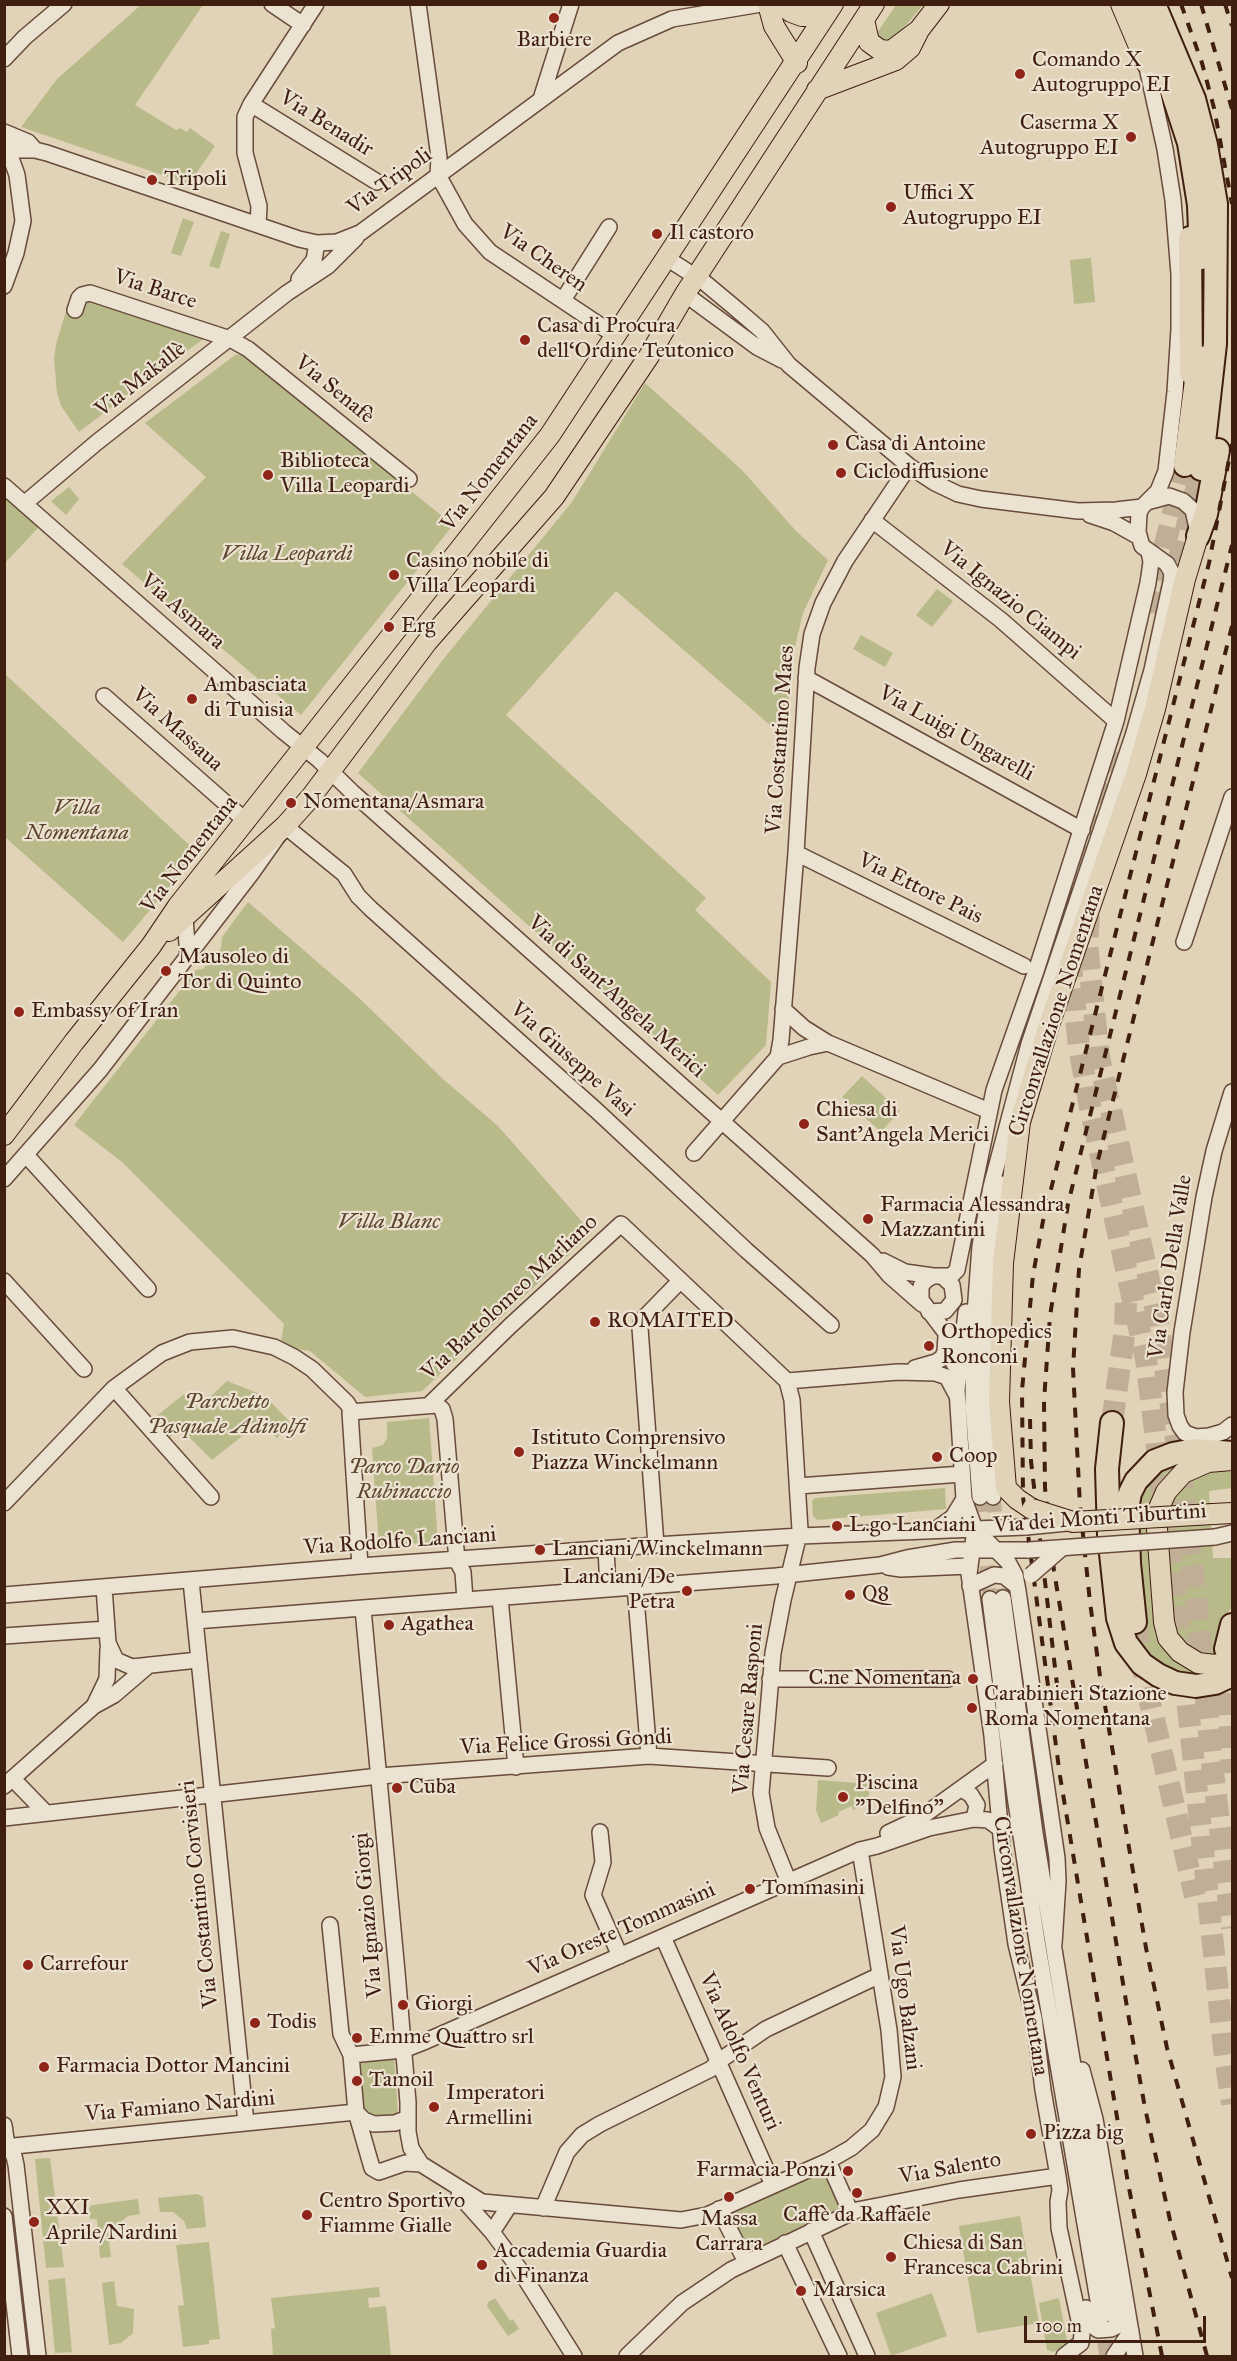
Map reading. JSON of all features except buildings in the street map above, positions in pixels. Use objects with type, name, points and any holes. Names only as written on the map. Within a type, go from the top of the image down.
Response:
[{"type":"highway","points":[[1137,4],[1159,54],[1182,120],[1196,178],[1200,220],[1202,299],[1199,360],[1191,422]]},
{"type":"highway","points":[[1154,4],[1184,72]]},
{"type":"highway","points":[[1165,4],[1204,138],[1216,204],[1224,233],[1228,294],[1228,352],[1216,466],[1206,514],[1198,536]]},
{"type":"highway","points":[[1146,63],[1173,133],[1187,204],[1190,252],[1193,467],[1215,344],[1216,204]]},
{"type":"highway","points":[[1112,1423],[1107,1469],[1109,1535],[1118,1618],[1125,1643],[1142,1664],[1158,1676],[1175,1683],[1204,1685],[1233,1675]]},
{"type":"highway","points":[[1135,1622],[1129,1575],[1127,1509],[1130,1493],[1136,1481],[1155,1461],[1173,1454],[1194,1450],[1233,1453]]},
{"type":"highway","points":[[1229,1655],[1233,1624]]},
{"type":"main road","points":[[817,90],[896,60],[910,48],[919,30],[939,4]]},
{"type":"main road","points":[[1121,4],[1146,63]]},
{"type":"main road","points":[[797,63],[778,34],[770,8],[802,16],[813,16],[830,8]]},
{"type":"main road","name":"Via Nomentana","points":[[4,1135],[151,946],[178,906],[247,822],[550,435],[797,63],[830,8]]},
{"type":"main road","points":[[869,12],[869,42],[883,51],[894,50],[919,30]]},
{"type":"main road","name":"Via Nomentana","points":[[151,946],[185,918],[285,826],[331,771],[427,642],[554,497],[649,356],[686,294],[869,12]]},
{"type":"main road","name":"Circonvallazione Nomentana","points":[[993,1494],[999,1402],[1000,1321],[1010,1196],[1020,1122],[1048,1028],[1141,756],[1198,536]]},
{"type":"main road","points":[[1229,1655],[1215,1665],[1198,1663],[1180,1652],[1168,1638],[1164,1622],[1156,1515],[1166,1492],[1183,1473],[1208,1462],[1233,1460]]},
{"type":"main road","points":[[993,1494],[1017,1499],[1029,1518]]},
{"type":"main road","name":"Via dei Monti Tiburtini","points":[[1029,1518],[1073,1522],[1223,1514]]},
{"type":"street","points":[[4,59],[25,37],[64,4]]},
{"type":"street","points":[[272,4],[303,25]]},
{"type":"street","points":[[258,225],[259,206],[248,166],[244,139],[245,117],[251,104],[316,4]]},
{"type":"street","points":[[418,4],[439,157],[438,175]]},
{"type":"street","points":[[541,99],[571,4]]},
{"type":"street","name":"Via Tripoli","points":[[4,148],[18,151],[35,150],[317,243],[343,241],[360,233],[618,43],[653,26],[690,15],[770,8]]},
{"type":"street","points":[[556,48],[560,63],[570,77]]},
{"type":"street","points":[[1139,537],[1138,518],[1161,485],[1167,460],[1178,360],[1179,301],[1177,238],[1170,173],[1146,63]]},
{"type":"street","name":"Via Benadir","points":[[251,104],[377,182]]},
{"type":"street","name":"Via Tripoli","points":[[4,132],[28,142],[35,150]]},
{"type":"street","points":[[435,134],[439,146],[445,153],[462,157]]},
{"type":"street","points":[[4,148],[11,158],[17,175],[23,221],[7,268],[4,286]]},
{"type":"street","points":[[17,175],[21,161],[35,150]]},
{"type":"street","name":"Via Cheren","points":[[438,175],[465,224],[484,247],[504,263],[616,336]]},
{"type":"street","points":[[563,300],[609,227]]},
{"type":"street","name":"Via Makallè","points":[[24,504],[96,443],[287,293],[328,266],[360,233]]},
{"type":"street","name":"Via Makallè","points":[[287,293],[314,260],[317,243]]},
{"type":"street","points":[[668,259],[697,277],[734,307],[762,331],[789,364],[909,466],[935,483],[964,496],[1078,511],[1116,510],[1169,496],[1183,501],[1193,510],[1198,536]]},
{"type":"street","name":"Via Barce","points":[[75,310],[79,298],[90,293],[230,339]]},
{"type":"street","points":[[686,294],[757,347],[789,364]]},
{"type":"street","points":[[722,320],[727,311],[734,307]]},
{"type":"street","name":"Via Senafè","points":[[230,339],[248,349],[409,479]]},
{"type":"street","name":"Via Costantino Maes","points":[[778,1057],[796,852],[809,650],[819,613],[837,575],[909,466]]},
{"type":"street","name":"Via Asmara","points":[[4,486],[331,771]]},
{"type":"street","points":[[1078,511],[1114,523],[1139,537]]},
{"type":"street","name":"Via Ignazio Ciampi","points":[[872,520],[1017,633],[1116,721]]},
{"type":"street","name":"Circonvallazione Nomentana","points":[[993,1494],[973,1389],[974,1327],[982,1234],[994,1170],[1024,1058],[1126,760],[1152,670],[1172,576],[1170,567],[1163,559],[1149,552],[1139,537]]},
{"type":"street","name":"Circonvallazione Nomentana","points":[[925,1308],[921,1286],[926,1280],[938,1276],[954,1275],[958,1267],[989,1111],[1001,1068],[1036,971],[1116,721],[1149,583],[1152,562],[1149,552]]},
{"type":"street","name":"Via Luigi Ungarelli","points":[[806,678],[1082,830]]},
{"type":"street","name":"Via Massaua","points":[[104,696],[247,822]]},
{"type":"street","name":"Via di Sant'Angela Merici","points":[[331,771],[369,808],[872,1255],[889,1275],[925,1308]]},
{"type":"street","points":[[1184,942],[1229,823],[1233,797]]},
{"type":"street","name":"Via Nomentana","points":[[4,1179],[78,1098],[188,957],[285,826]]},
{"type":"street","name":"Via Giuseppe Vasi","points":[[285,826],[346,877],[358,896],[371,909],[831,1325]]},
{"type":"street","name":"Via Ettore Pais","points":[[796,852],[1024,966]]},
{"type":"street","points":[[224,883],[251,874]]},
{"type":"street","points":[[185,918],[188,957]]},
{"type":"street","points":[[783,1009],[804,1028],[828,1043],[989,1111]]},
{"type":"street","points":[[694,1153],[778,1057],[828,1043]]},
{"type":"street","name":"Via Nomentana","points":[[4,1118],[42,1086]]},
{"type":"street","name":"Via Carlo Della Valle","points":[[1233,1092],[1214,1151],[1204,1197],[1176,1381],[1176,1413],[1180,1426],[1190,1436],[1201,1437],[1223,1432],[1233,1425]]},
{"type":"street","points":[[26,1155],[148,1289]]},
{"type":"street","name":"Via Bartolomeo Marliano","points":[[429,1405],[510,1326],[621,1224],[680,1281]]},
{"type":"street","points":[[957,1390],[969,1291],[975,1254],[982,1234]]},
{"type":"street","name":"Via di Sant'Angela Merici","points":[[872,1255],[902,1271],[938,1276]]},
{"type":"street","points":[[925,1308],[945,1311],[954,1300],[952,1285],[938,1276]]},
{"type":"street","points":[[4,1281],[84,1369]]},
{"type":"street","points":[[656,1545],[640,1328],[642,1320],[680,1281],[787,1381],[898,1371],[924,1366],[939,1360],[945,1352],[945,1331]]},
{"type":"street","points":[[925,1308],[945,1331],[952,1345],[964,1499],[975,1529],[985,1541],[999,1551],[1012,1568],[1018,1588],[1057,1858],[1058,1881],[1054,1944]]},
{"type":"street","points":[[4,1503],[114,1388],[142,1365],[176,1347],[203,1340],[243,1339],[267,1345],[294,1357],[323,1379],[352,1411]]},
{"type":"street","points":[[898,1371],[944,1375],[957,1390]]},
{"type":"street","name":"Via Cesare Rasponi","points":[[787,1381],[791,1394],[800,1536],[789,1574],[770,1679],[761,1793],[765,1821],[788,1880]]},
{"type":"street","points":[[114,1388],[211,1497]]},
{"type":"street","points":[[352,1411],[429,1405],[440,1407],[444,1413],[458,1561],[464,1572],[465,1600]]},
{"type":"street","points":[[352,1411],[349,1417],[360,1566]]},
{"type":"street","points":[[798,1486],[962,1474]]},
{"type":"street","points":[[964,1499],[978,1505],[994,1506],[1004,1498],[993,1494]]},
{"type":"street","points":[[935,1530],[953,1517],[964,1499]]},
{"type":"street","points":[[1223,1514],[1233,1508]]},
{"type":"street","name":"Via dei Monti Tiburtini","points":[[935,1530],[975,1529],[1029,1518]]},
{"type":"street","name":"Circonvallazione Nomentana","points":[[975,1529],[968,1566],[995,1764],[999,1828],[1016,1944],[1034,2018],[1043,2090],[1059,2183],[1058,2222],[1077,2305],[1082,2341],[1064,2356]]},
{"type":"street","name":"Via Rodolfo Lanciani","points":[[4,1595],[656,1545],[935,1530]]},
{"type":"street","name":"Via dei Monti Tiburtini","points":[[880,1565],[940,1552],[1062,1548],[1215,1537],[1233,1533]]},
{"type":"street","points":[[1215,1537],[1233,1540]]},
{"type":"street","points":[[1018,1588],[1035,1570],[1062,1548]]},
{"type":"street","points":[[606,1549],[608,1588]]},
{"type":"street","points":[[195,1621],[500,1598],[880,1565],[901,1569],[968,1566]]},
{"type":"street","points":[[970,1586],[994,1575],[1004,1576],[1018,1588]]},
{"type":"street","name":"Via Costantino Corvisieri","points":[[191,1581],[246,2123]]},
{"type":"street","points":[[635,1586],[649,1756]]},
{"type":"street","points":[[94,1706],[107,1679],[104,1587]]},
{"type":"street","points":[[500,1598],[516,1767]]},
{"type":"street","name":"Circonvallazione Nomentana","points":[[996,1599],[1067,2028],[1082,2070],[1095,2119],[1119,2321],[1072,2149],[1020,1824],[996,1599]]},
{"type":"street","name":"Via Ignazio Giorgi","points":[[363,1609],[409,2139],[421,2164]]},
{"type":"street","points":[[4,1636],[107,1636]]},
{"type":"street","points":[[107,1636],[112,1656],[120,1663],[132,1667],[198,1660]]},
{"type":"street","points":[[46,1813],[9,1783],[94,1706],[114,1695],[149,1665]]},
{"type":"street","points":[[770,1679],[948,1679]]},
{"type":"street","name":"Via Felice Grossi Gondi","points":[[4,1818],[379,1776],[649,1756],[828,1768]]},
{"type":"street","points":[[922,1824],[995,1764]]},
{"type":"street","points":[[962,1789],[971,1795],[977,1805],[974,1819]]},
{"type":"street","points":[[922,1824],[974,1819],[988,1820],[999,1828]]},
{"type":"street","name":"Via Oreste Tommasini","points":[[351,2055],[403,2050],[860,1850],[875,1839],[922,1824]]},
{"type":"street","points":[[1020,1824],[1030,1996]]},
{"type":"street","points":[[600,1832],[603,1862],[593,1895],[620,1956]]},
{"type":"street","name":"Via Ugo Balzani","points":[[447,2182],[482,2202],[676,2220],[699,2218],[828,2161],[852,2148],[872,2130],[883,2113],[890,2096],[893,2063],[860,1850]]},
{"type":"street","points":[[330,1925],[340,2034],[351,2055],[356,2112],[370,2163],[375,2171],[384,2171],[405,2163],[421,2164],[447,2182],[492,2232],[518,2267],[574,2356]]},
{"type":"street","name":"Via Adolfo Venturi","points":[[663,1937],[773,2185]]},
{"type":"street","points":[[543,2208],[567,2152],[582,2135],[711,2069],[719,2061],[766,2030],[880,1975]]},
{"type":"street","points":[[1034,2018],[1072,2149]]},
{"type":"street","points":[[356,2112],[364,2120],[374,2124],[395,2123],[408,2118]]},
{"type":"street","name":"Via Famiano Nardini","points":[[5,2148],[356,2112]]},
{"type":"street","points":[[4,2125],[5,2148],[14,2156],[16,2165],[38,2356]]},
{"type":"street","points":[[828,2161],[851,2212]]},
{"type":"street","points":[[1059,2183],[1091,2325],[1096,2329],[1107,2330],[1119,2321]]},
{"type":"street","name":"Via Salento","points":[[746,2262],[862,2208],[959,2190],[1059,2183]]},
{"type":"street","points":[[492,2232],[509,2206]]},
{"type":"street","points":[[627,2356],[682,2303],[746,2262],[719,2209]]},
{"type":"street","points":[[4,2216],[8,2270],[20,2356]]},
{"type":"street","points":[[811,2231],[867,2356]]},
{"type":"street","points":[[785,2243],[839,2356]]},
{"type":"street","points":[[1114,2356],[1119,2321]]},
{"type":"street","points":[[1119,2321],[1135,2356]]},
{"type":"green space","points":[[142,4],[203,5],[135,105],[176,130],[180,128],[187,132],[190,128],[215,146],[189,184],[21,127],[57,79]]},
{"type":"green space","points":[[896,5],[923,5],[888,47],[875,36]]},
{"type":"green space","points":[[183,218],[194,222],[181,256],[171,253]]},
{"type":"green space","points":[[221,231],[230,234],[219,269],[209,266]]},
{"type":"green space","points":[[1091,258],[1095,302],[1074,304],[1070,260]]},
{"type":"green space","points":[[87,300],[93,300],[205,338],[79,432],[61,406],[57,393],[54,358],[68,305],[80,309]]},
{"type":"green space","name":"Villa Leopardi","points":[[243,354],[453,525],[301,715],[122,564],[206,477],[145,423],[235,355]]},
{"type":"green space","points":[[645,383],[742,470],[796,531],[828,560],[803,613],[791,663],[786,739],[616,591],[506,715],[706,898],[695,910],[771,982],[766,1045],[718,1095],[358,773],[445,657],[572,502]]},
{"type":"green space","points":[[69,487],[79,499],[66,515],[51,501]]},
{"type":"green space","points":[[4,494],[38,528],[5,563],[4,563]]},
{"type":"green space","points":[[937,589],[953,601],[932,627],[916,615]]},
{"type":"green space","points":[[861,635],[893,653],[885,667],[853,649]]},
{"type":"green space","name":"Villa Nomentana","points":[[5,674],[198,853],[123,942],[5,837]]},
{"type":"green space","name":"Villa Blanc","points":[[248,902],[358,997],[443,1079],[498,1126],[592,1233],[422,1391],[365,1397],[310,1351],[291,1348],[281,1340],[284,1324],[122,1162],[74,1125],[196,970],[203,969],[221,948],[222,937]]},
{"type":"green space","points":[[862,1076],[900,1111],[881,1132],[842,1097]]},
{"type":"green space","name":"Parchetto Pasquale Adinolfi","points":[[227,1381],[265,1396],[291,1423],[277,1438],[260,1422],[212,1460],[179,1427],[166,1442],[148,1423],[184,1394],[198,1408]]},
{"type":"green space","name":"Parco Dario Rubinaccio","points":[[429,1418],[438,1542],[379,1546],[372,1448],[383,1445],[387,1438],[387,1422]]},
{"type":"green space","points":[[1189,1461],[1159,1489],[1150,1503],[1148,1524],[1156,1630],[1214,1676],[1175,1676],[1145,1657],[1128,1626],[1135,1503],[1139,1488],[1164,1464]]},
{"type":"green space","points":[[1219,1471],[1232,1472],[1232,1488],[1209,1491],[1213,1558],[1232,1558],[1232,1605],[1225,1619],[1232,1654],[1206,1658],[1176,1639],[1169,1621],[1164,1546],[1167,1507],[1178,1489],[1200,1474]]},
{"type":"green space","points":[[945,1488],[946,1509],[817,1520],[813,1516],[812,1501],[815,1498]]},
{"type":"green space","name":"Piscina \"Delfino\"","points":[[818,1780],[870,1784],[868,1803],[853,1810],[852,1806],[821,1823],[816,1810]]},
{"type":"green space","points":[[394,2056],[398,2116],[375,2119],[364,2112],[359,2059]]},
{"type":"green space","points":[[50,2158],[64,2267],[46,2268],[35,2159]]},
{"type":"green space","points":[[825,2169],[843,2208],[746,2252],[728,2214]]},
{"type":"green space","points":[[197,2194],[203,2197],[206,2227],[187,2229],[184,2221],[173,2212],[160,2212],[158,2198]]},
{"type":"green space","points":[[138,2199],[140,2214],[128,2216],[118,2224],[113,2232],[114,2240],[109,2242],[111,2257],[100,2258],[97,2219],[90,2219],[89,2208],[92,2205]]},
{"type":"green space","points":[[1020,2216],[1039,2323],[977,2333],[959,2226]]},
{"type":"green space","points":[[209,2242],[220,2339],[209,2340],[209,2344],[183,2347],[178,2306],[184,2305],[176,2245]]},
{"type":"green space","points":[[65,2278],[72,2352],[55,2353],[48,2280]]},
{"type":"green space","points":[[114,2281],[117,2306],[134,2309],[133,2333],[121,2343],[109,2345],[102,2283]]},
{"type":"green space","points":[[379,2287],[380,2297],[368,2298],[369,2308],[386,2306],[391,2356],[273,2356],[271,2329],[275,2328],[271,2298]]},
{"type":"green space","points":[[932,2293],[947,2336],[891,2356],[876,2313]]},
{"type":"green space","points":[[495,2298],[510,2321],[513,2319],[519,2329],[508,2336],[487,2306],[488,2302]]},
{"type":"green space","points":[[1059,2298],[1067,2342],[1054,2352],[1047,2350],[1039,2303]]},
{"type":"tunnel","points":[[1148,612],[1185,465]]},
{"type":"tunnel","points":[[1170,595],[1201,469]]},
{"type":"tunnel","points":[[1083,868],[1115,743]]},
{"type":"tunnel","points":[[1089,915],[1087,944],[1099,1057],[1157,1316],[1181,1472],[1232,1928]]},
{"type":"tunnel","points":[[1070,956],[1079,1047],[1090,1107],[1146,1359],[1181,1641],[1224,2049],[1232,2104]]},
{"type":"tunnel","points":[[1112,1423],[1125,1329],[1126,1301]]},
{"type":"tunnel","points":[[980,1497],[990,1599]]},
{"type":"tunnel","points":[[993,1497],[1003,1598]]},
{"type":"tunnel","points":[[1135,1622],[1147,1689],[1195,1896]]},
{"type":"tunnel","points":[[1226,1660],[1232,1773]]},
{"type":"tunnel","points":[[1101,2318],[1107,2356]]},
{"type":"railway","points":[[1181,4],[1202,63],[1214,108],[1232,204]]},
{"type":"railway","points":[[1201,4],[1232,109]]},
{"type":"railway","points":[[1225,4],[1232,26]]},
{"type":"railway","points":[[1162,2356],[1128,2183],[1060,1776],[1023,1497],[1022,1390],[1033,1275],[1043,1221],[1209,563],[1232,444]]},
{"type":"railway","points":[[1207,2356],[1170,2220],[1145,2108],[1129,2019],[1054,1571],[1045,1488],[1044,1401],[1050,1316],[1068,1204],[1232,545]]},
{"type":"railway","points":[[1232,626],[1097,1164],[1079,1269],[1073,1368],[1080,1506],[1090,1602],[1100,1676],[1146,1948],[1167,2048],[1232,2278]]},
{"type":"railway","points":[[1030,1419],[1031,1461],[1059,1702]]},
{"type":"place","name":"Barbiere","points":[[554,18]]},
{"type":"place","name":"Comando X Autogruppo EI","points":[[1020,74]]},
{"type":"place","name":"Caserma X Autogruppo EI","points":[[1131,137]]},
{"type":"place","name":"Tripoli","points":[[152,180]]},
{"type":"place","name":"Uffici X Autogruppo EI","points":[[891,207]]},
{"type":"place","name":"Il castoro","points":[[657,234]]},
{"type":"place","name":"Casa di Procura dell‘Ordine Teutonico","points":[[525,340]]},
{"type":"place","name":"Casa di Antoine","points":[[833,445]]},
{"type":"place","name":"Ciclodiffusione","points":[[841,473]]},
{"type":"place","name":"Biblioteca Villa Leopardi","points":[[268,475]]},
{"type":"place","name":"Casino nobile di Villa Leopardi","points":[[394,575]]},
{"type":"place","name":"Erg","points":[[389,627]]},
{"type":"place","name":"Ambasciata di Tunisia","points":[[192,699]]},
{"type":"place","name":"Nomentana/Asmara","points":[[291,803]]},
{"type":"place","name":"Mausoleo di Tor di Quinto","points":[[166,971]]},
{"type":"place","name":"Embassy of Iran","points":[[19,1012]]},
{"type":"place","name":"Chiesa di Sant'Angela Merici","points":[[804,1124]]},
{"type":"place","name":"Farmacia Alessandra Mazzantini","points":[[868,1219]]},
{"type":"place","name":"ROMAITED","points":[[595,1322]]},
{"type":"place","name":"Orthopedics Ronconi","points":[[929,1346]]},
{"type":"place","name":"Istituto Comprensivo Piazza Winckelmann","points":[[519,1452]]},
{"type":"place","name":"Coop","points":[[937,1457]]},
{"type":"place","name":"L.go Lanciani","points":[[837,1526]]},
{"type":"place","name":"Lanciani/Winckelmann","points":[[540,1550]]},
{"type":"place","name":"Lanciani/De Petra","points":[[687,1591]]},
{"type":"place","name":"Q8","points":[[850,1595]]},
{"type":"place","name":"Agathea","points":[[389,1625]]},
{"type":"place","name":"C.ne Nomentana","points":[[973,1679]]},
{"type":"place","name":"Carabinieri Stazione Roma Nomentana","points":[[972,1708]]},
{"type":"place","name":"Cuba","points":[[397,1788]]},
{"type":"place","name":"Piscina \"Delfino\"","points":[[843,1797]]},
{"type":"place","name":"Tommasini","points":[[750,1889]]},
{"type":"place","name":"Carrefour","points":[[28,1965]]},
{"type":"place","name":"Giorgi","points":[[403,2005]]},
{"type":"place","name":"Todis","points":[[255,2023]]},
{"type":"place","name":"Emme Quattro srl","points":[[357,2038]]},
{"type":"place","name":"Farmacia Dottor Mancini","points":[[44,2067]]},
{"type":"place","name":"Tamoil","points":[[357,2081]]},
{"type":"place","name":"Imperatori Armellini","points":[[434,2107]]},
{"type":"place","name":"Pizza big","points":[[1031,2134]]},
{"type":"place","name":"Farmacia Ponzi","points":[[848,2171]]},
{"type":"place","name":"Caffè da Raffaele","points":[[857,2193]]},
{"type":"place","name":"Massa Carrara","points":[[729,2197]]},
{"type":"place","name":"Centro Sportivo Fiamme Gialle","points":[[307,2215]]},
{"type":"place","name":"XXI Aprile/Nardini","points":[[34,2222]]},
{"type":"place","name":"Chiesa di San Francesca Cabrini","points":[[891,2257]]},
{"type":"place","name":"Accademia Guardia di Finanza","points":[[482,2265]]},
{"type":"place","name":"Marsica","points":[[801,2291]]}]
